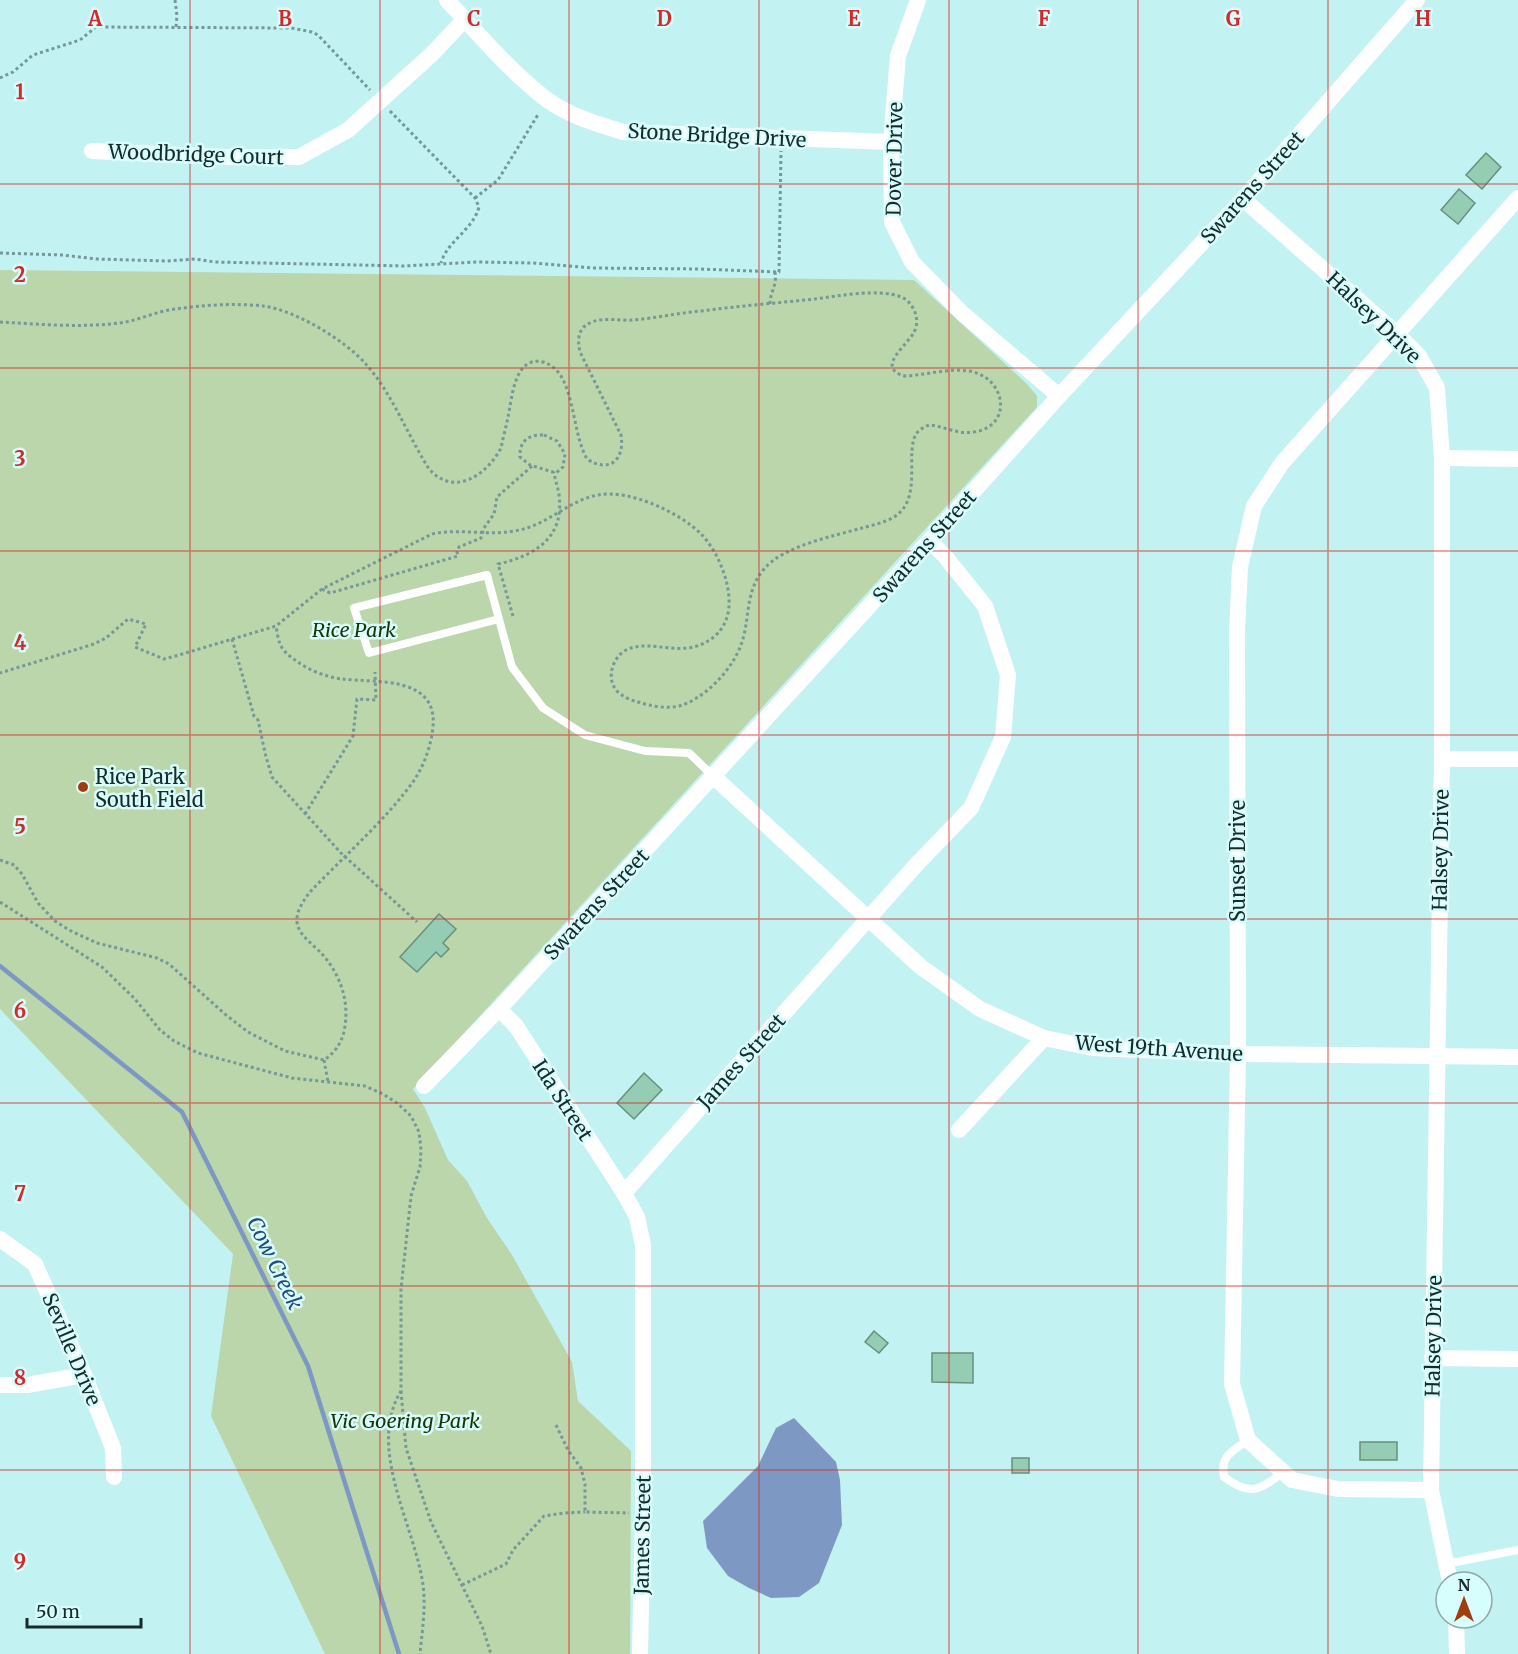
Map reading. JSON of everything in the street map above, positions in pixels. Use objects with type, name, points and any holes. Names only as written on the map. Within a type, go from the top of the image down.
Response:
[{"type":"street","name":"Stone Bridge Drive","points":[[447,0],[512,68],[547,99],[586,120],[623,132],[891,142]]},
{"type":"street","name":"Dover Drive","points":[[918,0],[898,56],[891,142],[891,222],[912,262],[962,313],[1059,396]]},
{"type":"street","name":"Swarens Street","points":[[424,1086],[499,1009],[714,777],[1059,396],[1243,199],[1417,0]]},
{"type":"street","name":"Woodbridge Court","points":[[92,151],[224,157],[298,157],[348,130],[432,54],[465,20]]},
{"type":"street","name":"Sunset Drive","points":[[1248,1440],[1232,1384],[1238,1054],[1237,631],[1240,567],[1254,506],[1282,463],[1518,198]]},
{"type":"street","name":"Halsey Drive","points":[[1243,199],[1396,333],[1419,356],[1437,388],[1442,458],[1442,759],[1431,1490],[1447,1570]]},
{"type":"street","points":[[1442,458],[1518,459]]},
{"type":"street","name":"James Street","points":[[639,1654],[643,1514],[643,1245],[637,1217],[624,1193],[868,918],[971,808],[1004,737],[1008,675],[985,606],[944,555],[929,541]]},
{"type":"street","points":[[1442,759],[1518,759]]},
{"type":"street","name":"West 19th Avenue","points":[[714,777],[921,967],[980,1009],[1044,1038],[1093,1048],[1238,1054],[1518,1058]]},
{"type":"street","name":"Ida Street","points":[[499,1009],[516,1026],[624,1193]]},
{"type":"street","points":[[959,1130],[1044,1038]]},
{"type":"street","name":"Seville Drive","points":[[0,1239],[35,1264],[113,1448],[114,1477]]},
{"type":"street","points":[[1432,1358],[1518,1359]]},
{"type":"street","points":[[0,1385],[27,1385],[84,1375]]},
{"type":"street","points":[[1248,1440],[1292,1480],[1338,1489],[1431,1490]]},
{"type":"street","points":[[1456,1630],[1457,1654]]},
{"type":"lane","points":[[499,619],[369,653],[354,608],[486,574],[499,619],[512,667],[543,708],[585,735],[645,751],[689,753],[714,777]]},
{"type":"lane","points":[[1248,1440],[1227,1456],[1222,1465],[1224,1477],[1244,1489],[1263,1487],[1283,1472]]},
{"type":"lane","points":[[1446,1564],[1518,1550]]},
{"type":"path","points":[[175,0],[176,27]]},
{"type":"path","points":[[0,78],[13,72],[33,55],[80,40],[96,27],[291,28],[312,32],[374,93]]},
{"type":"path","points":[[475,198],[498,180],[541,109]]},
{"type":"path","points":[[389,110],[475,198],[479,207],[477,215],[453,242],[441,264]]},
{"type":"path","points":[[0,253],[166,261],[195,259],[215,262],[405,266],[532,263],[592,268],[683,268],[778,272],[781,149]]},
{"type":"path","points":[[770,304],[770,298],[776,286],[775,272]]},
{"type":"path","points":[[0,322],[99,325],[121,323],[175,309],[246,306],[282,310],[328,333],[349,347],[366,365],[384,391],[429,468],[436,476],[453,483],[474,477],[497,456],[517,376],[528,363],[535,361],[550,365],[561,376],[571,401],[580,444],[587,459],[601,465],[610,464],[618,459],[622,444],[621,435],[580,352],[577,341],[584,327],[600,320],[632,321],[699,311],[886,294],[903,298],[913,309],[916,323],[915,330],[892,361],[892,368],[898,374],[905,376],[953,370],[970,371],[981,375],[996,388],[1000,396],[1001,407],[999,415],[987,427],[974,432],[962,433],[928,425],[917,433],[914,441],[909,498],[904,508],[888,521],[834,536],[782,555],[764,569],[753,588],[744,636],[737,655],[722,675],[700,695],[676,706],[652,705],[626,697],[613,685],[612,670],[619,655],[629,649],[688,649],[709,641],[718,633],[727,618],[729,596],[721,568],[712,548],[700,533],[686,522],[666,511],[626,495],[612,493],[584,498],[545,522],[512,532],[445,531],[432,534],[322,589],[276,626],[232,639],[164,659],[135,646],[146,624],[128,619],[111,634],[94,644],[0,673]]},
{"type":"path","points":[[533,436],[549,436],[560,446],[566,459],[563,468],[554,472],[532,466],[520,457],[524,441],[533,436]]},
{"type":"path","points":[[322,589],[330,593],[458,556],[457,549],[479,540],[494,514],[497,497],[532,466]]},
{"type":"path","points":[[513,616],[498,564],[522,558],[542,546],[554,530],[560,495],[554,472]]},
{"type":"path","points":[[0,860],[14,865],[22,874],[38,903],[55,921],[69,930],[97,943],[145,953],[163,961],[248,1032],[285,1051],[324,1060],[334,1054],[345,1030],[347,1013],[345,996],[337,976],[323,956],[303,935],[297,924],[299,908],[309,893],[406,790],[416,776],[430,744],[433,720],[426,698],[409,687],[397,683],[339,679],[311,670],[297,662],[285,652],[280,644],[276,626]]},
{"type":"path","points":[[232,639],[254,716],[258,720],[272,777],[344,856],[417,922]]},
{"type":"path","points":[[305,814],[353,736],[357,699],[376,700],[375,672]]},
{"type":"path","points":[[0,902],[102,967],[134,998],[160,1030],[174,1041],[198,1053],[292,1078],[365,1086],[398,1103],[411,1116],[419,1132],[421,1150],[420,1167],[411,1196],[401,1289],[401,1391],[406,1449],[431,1522],[482,1626],[491,1654]]},
{"type":"path","points":[[324,1060],[328,1082]]},
{"type":"path","points":[[401,1391],[393,1404],[388,1441],[398,1492],[423,1587],[420,1654]]},
{"type":"path","points":[[556,1425],[580,1468],[585,1484],[585,1512]]},
{"type":"path","points":[[462,1585],[506,1564],[513,1550],[544,1516],[585,1512],[643,1514]]},
{"type":"green space","name":"Rice Park","points":[[0,270],[914,280],[1027,384],[1037,396],[1037,407],[413,1089],[425,1108],[448,1160],[467,1181],[572,1362],[578,1401],[631,1451],[630,1654],[325,1654],[211,1416],[233,1254],[0,1009]]},
{"type":"water","points":[[794,1418],[836,1462],[840,1480],[842,1525],[819,1583],[799,1597],[771,1598],[728,1576],[707,1548],[703,1521],[758,1466],[776,1428]]},
{"type":"building","points":[[1486,153],[1501,167],[1482,189],[1466,175]]},
{"type":"building","points":[[1459,189],[1475,203],[1458,224],[1441,210]]},
{"type":"building","points":[[439,914],[456,929],[443,943],[449,949],[441,957],[436,952],[417,972],[400,957]]},
{"type":"building","points":[[644,1073],[662,1090],[634,1119],[617,1103]]},
{"type":"building","points":[[874,1331],[888,1343],[879,1353],[865,1342]]},
{"type":"building","points":[[932,1353],[973,1353],[973,1383],[932,1382]]},
{"type":"building","points":[[1360,1442],[1397,1442],[1397,1460],[1360,1460]]},
{"type":"building","points":[[1012,1458],[1029,1458],[1029,1473],[1012,1473]]},
{"type":"waterway","name":"Cow Creek","points":[[0,966],[182,1112],[308,1366],[399,1654]]},
{"type":"place","name":"Rice Park South Field","points":[[83,787]]},
{"type":"park label","name":"Vic Goering Park","points":[[405,1420]]}]
